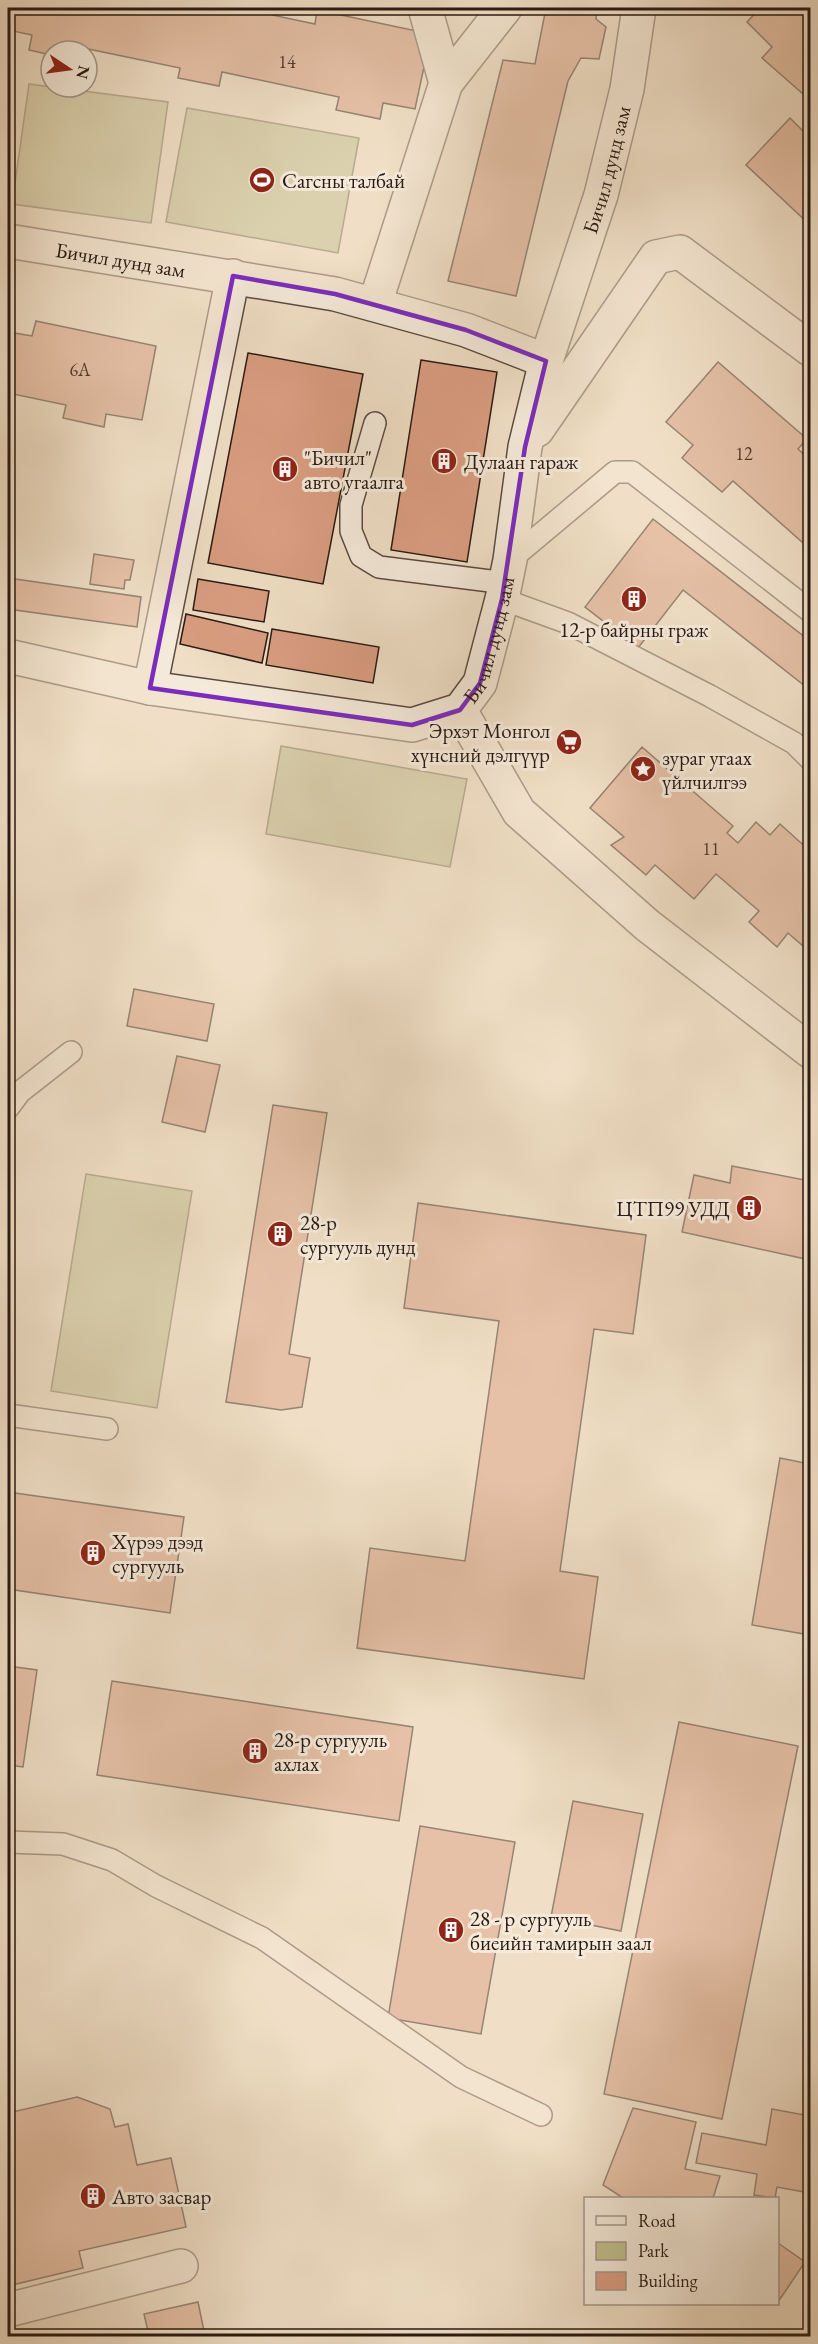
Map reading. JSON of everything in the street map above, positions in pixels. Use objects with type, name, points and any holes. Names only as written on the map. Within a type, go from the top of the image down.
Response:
[{"type":"street","points":[[425,8],[446,83]]},
{"type":"street","points":[[375,304],[446,83],[505,8]]},
{"type":"street","name":"Бичил дунд зам","points":[[8,656],[150,688],[412,725],[460,710],[480,683],[506,581],[525,447],[546,361],[602,195],[627,89],[639,8]]},
{"type":"street","name":"Бичил дунд зам","points":[[8,241],[335,294],[466,330],[546,361]]},
{"type":"street","points":[[525,447],[656,257],[680,252],[810,350]]},
{"type":"street","points":[[150,688],[233,276]]},
{"type":"street","points":[[460,710],[519,812],[647,925],[810,1051]]},
{"type":"street","points":[[8,2310],[181,2266]]},
{"type":"lane","points":[[375,423],[351,505],[351,531],[361,556],[379,567],[506,581],[568,623],[710,696],[794,743],[810,759]]},
{"type":"lane","points":[[506,581],[615,472],[632,472],[810,611]]},
{"type":"lane","points":[[8,1108],[20,1092],[71,1052]]},
{"type":"lane","points":[[8,1415],[107,1428]]},
{"type":"lane","points":[[8,1842],[63,1844],[112,1860],[156,1886],[262,1938],[461,2077],[541,2115]]},
{"type":"highlighted area","points":[[233,276],[335,294],[466,330],[546,361],[525,447],[502,599],[480,683],[460,710],[412,725],[150,688]]},
{"type":"green space","points":[[29,84],[39,85],[39,99],[99,99],[99,93],[168,102],[151,223],[12,204]]},
{"type":"green space","name":"Сагсны талбай","points":[[187,108],[359,138],[338,253],[166,222]]},
{"type":"green space","points":[[281,746],[467,779],[450,867],[266,834]]},
{"type":"green space","points":[[86,1174],[192,1191],[157,1408],[51,1391]]},
{"type":"building","points":[[8,8],[274,8],[272,15],[315,24],[317,10],[431,34],[415,109],[383,103],[380,119],[336,110],[339,97],[222,72],[219,86],[178,78],[180,68],[99,51],[99,39],[39,39],[39,52],[29,50],[32,35],[8,30]]},
{"type":"building","points":[[546,8],[597,8],[596,19],[606,27],[599,59],[581,58],[568,81],[516,296],[448,281],[503,60],[535,64]]},
{"type":"building","points":[[760,8],[810,8],[810,85],[803,94],[762,58],[772,47],[747,22]]},
{"type":"building","points":[[790,118],[810,138],[810,225],[746,165]]},
{"type":"building","points":[[36,321],[156,346],[142,420],[106,414],[104,427],[63,418],[66,405],[8,393],[8,332],[32,336]]},
{"type":"building","name":"\"Бичил\" авто угаалга","points":[[248,353],[363,374],[323,584],[208,563]]},
{"type":"building","name":"Дулаан гараж","points":[[421,360],[497,372],[467,562],[391,550]]},
{"type":"building","points":[[718,362],[807,439],[798,449],[810,460],[810,549],[733,481],[722,492],[682,458],[693,445],[666,422]]},
{"type":"building","name":"12-р байрны граж","points":[[653,519],[810,641],[810,690],[683,590],[638,648],[585,607]]},
{"type":"building","points":[[94,554],[134,560],[130,580],[125,580],[124,589],[90,584]]},
{"type":"building","points":[[8,578],[141,597],[137,627],[8,609]]},
{"type":"building","points":[[198,579],[269,591],[264,622],[193,610]]},
{"type":"building","points":[[186,614],[268,633],[262,663],[180,644]]},
{"type":"building","points":[[272,629],[379,647],[373,683],[266,665]]},
{"type":"building","points":[[642,747],[733,826],[727,833],[738,843],[756,822],[770,835],[780,824],[810,851],[810,952],[788,933],[777,947],[749,922],[759,911],[716,874],[694,899],[655,865],[646,875],[611,845],[624,837],[590,808]]},
{"type":"building","points":[[134,989],[214,1004],[207,1041],[127,1026]]},
{"type":"building","points":[[177,1056],[220,1065],[205,1132],[162,1122]]},
{"type":"building","name":"28-р сургууль дунд","points":[[273,1105],[327,1113],[289,1354],[310,1358],[302,1407],[281,1410],[226,1402]]},
{"type":"building","name":"ЦТП99 УДД","points":[[732,1166],[810,1181],[810,1260],[682,1232],[694,1175],[730,1183]]},
{"type":"building","points":[[418,1203],[646,1235],[633,1334],[594,1329],[560,1571],[598,1577],[584,1679],[357,1648],[370,1548],[465,1561],[499,1321],[404,1308]]},
{"type":"building","points":[[780,1458],[810,1464],[810,1635],[752,1625]]},
{"type":"building","name":"Хүрээ дээд сургууль","points":[[8,1492],[184,1517],[170,1613],[8,1589]]},
{"type":"building","points":[[8,1666],[37,1670],[23,1767],[8,1765]]},
{"type":"building","name":"28-р сургууль ахлах","points":[[112,1681],[413,1727],[399,1821],[97,1775]]},
{"type":"building","points":[[679,1722],[798,1746],[722,2119],[604,2094]]},
{"type":"building","points":[[573,1801],[643,1814],[621,1931],[551,1917]]},
{"type":"building","name":"28 - р сургууль биеийн тамирын заал","points":[[420,1826],[515,1842],[481,2034],[388,2018]]},
{"type":"building","name":"Авто засвар","points":[[77,2097],[110,2109],[115,2127],[128,2124],[137,2165],[171,2158],[186,2227],[79,2251],[83,2268],[8,2286],[8,2113]]},
{"type":"building","points":[[633,2108],[696,2122],[685,2169],[720,2176],[713,2197],[621,2197],[603,2185]]},
{"type":"building","points":[[772,2109],[810,2116],[810,2193],[777,2187],[775,2197],[754,2195],[757,2174],[696,2163],[702,2133],[766,2145]]},
{"type":"building","points":[[779,2244],[805,2262],[779,2301]]},
{"type":"building","points":[[198,2302],[205,2336],[149,2336],[144,2314]]},
{"type":"place","name":"Сагсны талбай","points":[[262,180]]},
{"type":"place","name":"Дулаан гараж","points":[[444,461]]},
{"type":"place","name":"\"Бичил\" авто угаалга","points":[[285,469]]},
{"type":"place","name":"12-р байрны граж","points":[[634,599]]},
{"type":"place","name":"Эрхэт Монгол хүнсний дэлгүүр","points":[[569,742]]},
{"type":"place","name":"зураг угаах үйлчилгээ","points":[[643,769]]},
{"type":"place","name":"ЦТП99 УДД","points":[[749,1208]]},
{"type":"place","name":"28-р сургууль дунд","points":[[280,1234]]},
{"type":"place","name":"Хүрээ дээд сургууль","points":[[93,1553]]},
{"type":"place","name":"28-р сургууль ахлах","points":[[255,1751]]},
{"type":"place","name":"28 - р сургууль биеийн тамирын заал","points":[[451,1930]]},
{"type":"place","name":"Авто засвар","points":[[93,2196]]}]
